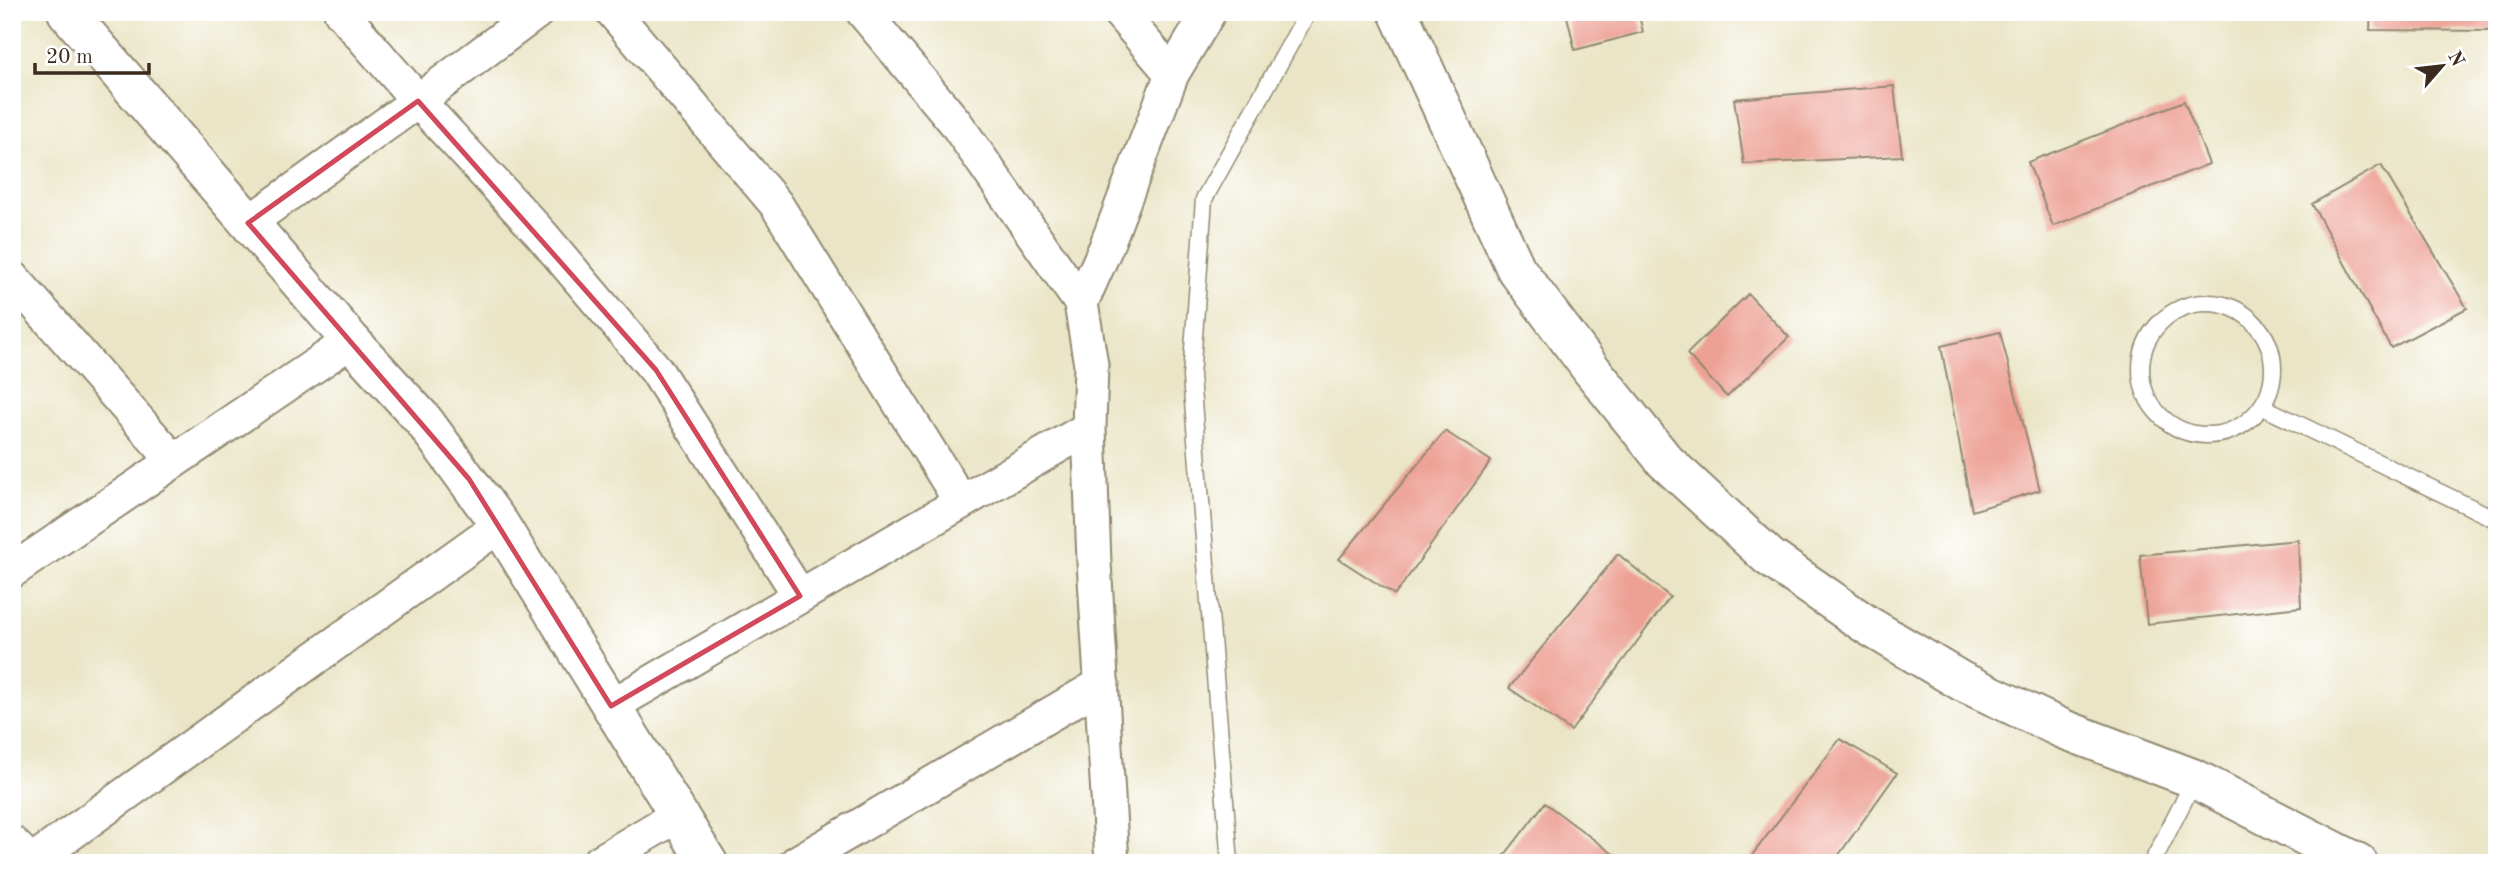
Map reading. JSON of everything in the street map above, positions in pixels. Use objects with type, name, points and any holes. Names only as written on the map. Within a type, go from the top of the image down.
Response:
[{"type":"street","points":[[67,12],[248,223],[424,421],[500,524],[708,863]]},
{"type":"street","points":[[341,12],[418,101],[541,234],[656,370],[800,596]]},
{"type":"street","points":[[248,223],[537,12]]},
{"type":"street","points":[[613,12],[776,204],[961,502]]},
{"type":"street","points":[[863,12],[955,122],[1081,303],[1091,365],[1089,428],[1094,562],[1112,863]]},
{"type":"street","points":[[1119,12],[1172,74]]},
{"type":"street","points":[[1081,303],[1106,247],[1172,74],[1209,12]]},
{"type":"street","points":[[1398,12],[1516,270],[1665,461],[1769,557],[1867,625],[1961,681],[2052,724],[2195,779],[2358,863]]},
{"type":"street","points":[[12,276],[174,461]]},
{"type":"street","points":[[12,571],[351,341]]},
{"type":"street","points":[[611,706],[1089,428]]},
{"type":"street","points":[[12,843],[31,862],[500,524]]},
{"type":"street","points":[[796,863],[1102,684]]},
{"type":"street","points":[[598,863],[678,815]]},
{"type":"lane","points":[[1230,863],[1191,377],[1204,198],[1308,12]]},
{"type":"lane","points":[[2199,302],[2226,305],[2251,318],[2269,342],[2274,373],[2263,407],[2244,426],[2221,435],[2194,435],[2169,424],[2152,407],[2141,378],[2143,349],[2158,324],[2182,307],[2199,302]]},
{"type":"lane","points":[[2263,407],[2497,520]]},
{"type":"lane","points":[[2152,863],[2195,779]]},
{"type":"highlighted area","points":[[418,101],[656,370],[800,596],[611,706],[469,479],[248,223]]},
{"type":"building","points":[[1566,12],[1638,12],[1643,32],[1575,50]]},
{"type":"building","points":[[2371,12],[2497,12],[2497,31],[2370,30]]},
{"type":"building","points":[[1894,86],[1902,156],[1744,164],[1734,99]]},
{"type":"building","points":[[2184,101],[2209,164],[2053,226],[2028,162]]},
{"type":"building","points":[[2381,165],[2467,308],[2391,348],[2312,204]]},
{"type":"building","points":[[1748,294],[1789,337],[1727,397],[1687,354]]},
{"type":"building","points":[[2000,332],[2040,490],[1972,511],[1941,346]]},
{"type":"building","points":[[1445,431],[1491,461],[1395,595],[1339,559]]},
{"type":"building","points":[[2298,540],[2301,607],[2147,624],[2140,555]]},
{"type":"building","points":[[1618,554],[1670,597],[1571,731],[1509,688]]},
{"type":"building","points":[[1840,739],[1897,773],[1833,863],[1756,863],[1750,858]]},
{"type":"building","points":[[2497,767],[2497,838],[2490,837]]},
{"type":"building","points":[[1545,803],[1625,863],[1514,863],[1504,856]]}]
